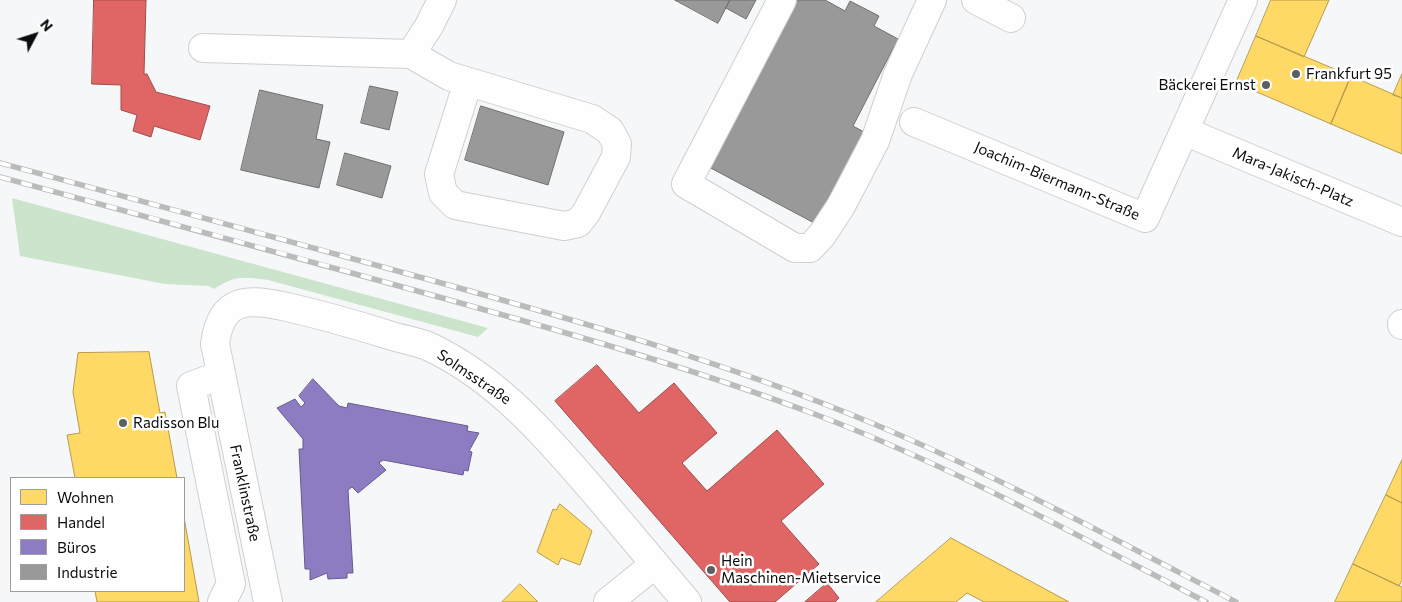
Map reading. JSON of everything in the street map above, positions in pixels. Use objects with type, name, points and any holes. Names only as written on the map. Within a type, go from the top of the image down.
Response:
[{"type":"street","points":[[411,54],[429,26],[442,0]]},
{"type":"street","points":[[782,0],[686,184],[795,248],[810,248],[822,235],[841,206],[874,141],[898,74],[932,0]]},
{"type":"street","points":[[976,0],[1011,18]]},
{"type":"street","name":"Joachim-Biermann-Straße","points":[[914,122],[1145,218],[1243,0]]},
{"type":"street","points":[[203,48],[411,54],[449,76],[592,119],[610,131],[617,144],[616,157],[586,213],[578,223],[564,226],[455,205],[443,193],[439,174],[468,82]]},
{"type":"street","name":"Mara-Jakisch-Platz","points":[[1184,131],[1402,222]]},
{"type":"street","name":"Solmsstraße","points":[[238,304],[252,301],[264,302],[332,317],[431,348],[460,364],[516,406],[565,458],[687,602]]},
{"type":"street","name":"Franklinstraße","points":[[238,304],[222,318],[217,330],[215,344],[265,590]]},
{"type":"street","points":[[221,375],[191,386],[226,593],[265,590]]},
{"type":"street","points":[[608,602],[655,564]]},
{"type":"green space","points":[[12,198],[488,328],[478,337],[268,280],[253,278],[234,279],[214,289],[209,286],[165,284],[20,256]]},
{"type":"building: Wohnen","points":[[1271,0],[1329,0],[1304,57],[1256,36]]},
{"type":"building: Wohnen","points":[[1256,36],[1351,76],[1331,124],[1236,83]]},
{"type":"building: Wohnen","points":[[1402,74],[1402,98],[1393,95]]},
{"type":"building: Wohnen","points":[[1351,76],[1402,98],[1402,154],[1331,124]]},
{"type":"building: Wohnen","name":"Radisson Blu","points":[[149,352],[160,413],[165,412],[177,477],[75,477],[67,435],[80,433],[73,392],[78,353]]},
{"type":"building: Wohnen","points":[[1402,460],[1402,503],[1386,495]]},
{"type":"building: Wohnen","points":[[1386,495],[1402,503],[1402,580],[1399,586],[1353,564]]},
{"type":"building: Wohnen","points":[[560,504],[592,531],[580,565],[561,558],[558,565],[537,552],[553,509],[556,510]]},
{"type":"building: Wohnen","points":[[185,523],[199,602],[97,602],[95,592],[185,592]]},
{"type":"building: Wohnen","points":[[951,538],[1069,602],[984,602],[967,593],[956,602],[876,602]]},
{"type":"building: Wohnen","points":[[1353,564],[1402,587],[1402,602],[1335,602]]},
{"type":"building: Wohnen","points":[[520,584],[538,602],[502,602]]},
{"type":"building: Handel","points":[[94,0],[146,0],[144,74],[147,74],[156,92],[210,106],[200,140],[154,126],[151,137],[133,131],[137,115],[121,110],[121,85],[92,84]]},
{"type":"building: Handel","points":[[597,365],[639,413],[674,383],[717,433],[682,463],[707,491],[777,430],[824,484],[781,521],[819,564],[775,602],[730,602],[555,401]]},
{"type":"building: Handel","points":[[827,583],[839,598],[835,602],[805,602]]},
{"type":"building: Büros","points":[[313,379],[339,406],[347,408],[348,403],[468,426],[467,431],[479,433],[469,451],[472,452],[468,471],[464,470],[463,475],[383,460],[379,463],[386,470],[358,493],[352,487],[348,490],[353,573],[347,573],[347,578],[328,579],[327,573],[310,580],[310,569],[305,569],[299,449],[303,449],[303,439],[277,408],[295,399],[301,407],[305,403],[299,396]]},
{"type":"building: Industrie","points":[[675,0],[730,0],[718,23]]},
{"type":"building: Industrie","points":[[730,0],[756,0],[746,19],[726,8]]},
{"type":"building: Industrie","points":[[794,0],[825,0],[845,11],[850,1],[879,16],[874,26],[898,39],[853,126],[866,133],[818,225],[707,166]]},
{"type":"building: Industrie","points":[[370,86],[398,92],[389,130],[361,123]]},
{"type":"building: Industrie","points":[[260,90],[323,105],[316,139],[330,142],[319,188],[241,170]]},
{"type":"building: Industrie","points":[[481,106],[564,132],[548,185],[465,160]]},
{"type":"building: Industrie","points":[[345,153],[391,166],[382,198],[337,185]]},
{"type":"railway","points":[[0,163],[545,312],[656,345],[766,382],[874,424],[966,465],[1236,602]]},
{"type":"railway","points":[[0,177],[513,318],[666,363],[767,397],[817,415],[916,456],[1062,527],[1206,602]]},
{"type":"place","name":"Frankfurt 95","points":[[1296,74]]},
{"type":"place","name":"Bäckerei Ernst","points":[[1266,85]]},
{"type":"place","name":"Radisson Blu","points":[[123,423]]},
{"type":"place","name":"Hein Maschinen-Mietservice","points":[[711,570]]}]
